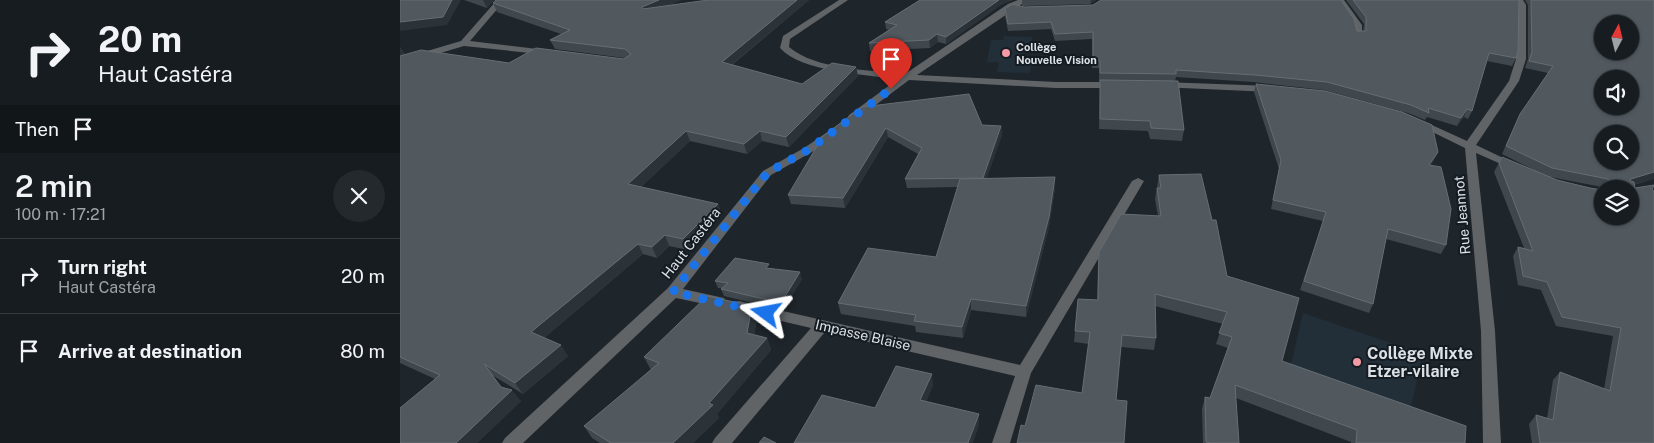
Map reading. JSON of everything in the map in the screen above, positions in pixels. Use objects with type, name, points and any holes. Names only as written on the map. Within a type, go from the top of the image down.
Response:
[{"type":"street","points":[[464,43],[501,0]]},
{"type":"street","points":[[844,0],[786,38],[784,48],[796,58],[844,70],[906,77],[1056,85],[1127,85]]},
{"type":"street","name":"Haut Castéra","points":[[511,443],[673,292],[767,173],[808,150],[906,77],[1011,6],[1024,0]]},
{"type":"street","points":[[1340,0],[1358,25],[1359,35]]},
{"type":"street","points":[[1470,145],[1514,81],[1521,59],[1522,5],[1519,0]]},
{"type":"street","points":[[1011,6],[1024,10]]},
{"type":"street","points":[[400,62],[464,43],[558,54]]},
{"type":"street","points":[[1153,85],[1253,87],[1280,90]]},
{"type":"street","points":[[1412,120],[1524,171]]},
{"type":"street","name":"Rue Jeannot","points":[[1470,145],[1488,330],[1492,443]]},
{"type":"street","points":[[1001,443],[1024,372],[1138,181]]},
{"type":"street","name":"Impasse Blaise","points":[[673,292],[1024,372]]},
{"type":"street","points":[[721,443],[822,325]]},
{"type":"shaded area","name":"Collège Nouvelle Vision","points":[[1004,36],[1032,37],[1031,47],[1024,47],[1023,59],[1032,60],[1030,73],[997,72],[999,62],[987,62],[991,40],[1003,40]]},
{"type":"shaded area","name":"Collège Mixte Etzer-vilaire","points":[[1303,313],[1423,354],[1410,411],[1290,369]]},
{"type":"building","points":[[400,0],[452,0],[443,17],[400,22]]},
{"type":"building","points":[[496,0],[659,0],[642,7],[643,9],[708,0],[797,0],[722,62],[802,84],[832,63],[856,67],[786,137],[760,131],[744,144],[686,131],[628,184],[718,204],[683,239],[665,235],[652,247],[638,244],[531,332],[561,345],[515,383],[484,364],[501,387],[512,390],[456,443],[400,443],[400,408],[440,375],[400,357],[400,56],[421,50],[509,63],[536,48],[624,59],[631,54],[625,49],[550,40],[570,30],[493,3]]},
{"type":"building","points":[[920,0],[999,0],[946,37],[937,34],[929,40],[869,43],[897,25],[885,22]]},
{"type":"building","points":[[1101,0],[1341,0],[1354,19],[1357,31],[1366,31],[1366,17],[1353,0],[1519,0],[1518,51],[1516,58],[1489,53],[1472,111],[1467,109],[1461,118],[1428,108],[1429,113],[1411,105],[1327,82],[1176,70],[1176,74],[1100,73],[1100,61],[1093,60],[1093,32],[1055,34],[1051,22],[1008,24],[1005,9],[1012,4],[1024,7],[1093,5]]},
{"type":"building","points":[[1531,0],[1654,0],[1654,172],[1630,180],[1608,180],[1552,168],[1506,146],[1520,114],[1553,66],[1529,61],[1532,52]]},
{"type":"building","points":[[1100,80],[1178,81],[1184,130],[1151,128],[1150,121],[1100,119]]},
{"type":"building","points":[[1256,84],[1325,91],[1402,112],[1432,125],[1438,152],[1429,165],[1441,167],[1451,209],[1446,245],[1388,229],[1373,304],[1304,281],[1326,212],[1273,200],[1281,160]]},
{"type":"building","points":[[969,94],[982,125],[1001,126],[983,178],[905,179],[922,148],[886,128],[843,198],[788,195],[823,136],[862,107]]},
{"type":"building","points":[[1502,157],[1557,180],[1594,189],[1594,225],[1639,225],[1639,187],[1654,185],[1652,190],[1654,191],[1654,443],[1540,443],[1536,415],[1553,420],[1560,372],[1610,391],[1621,328],[1562,317],[1547,282],[1523,276],[1518,247],[1533,251],[1499,163]]},
{"type":"building","points":[[1201,174],[1212,220],[1216,220],[1227,276],[1299,298],[1282,361],[1466,426],[1465,443],[1356,443],[1357,430],[1235,385],[1239,443],[1206,442],[1205,397],[1210,398],[1232,337],[1219,333],[1227,312],[1155,294],[1156,338],[1122,335],[1116,400],[1127,401],[1124,443],[1017,443],[1021,425],[1025,426],[1036,385],[1082,393],[1090,332],[1075,331],[1078,299],[1098,300],[1099,252],[1121,214],[1161,216],[1157,188],[1161,188],[1159,175]]},
{"type":"building","points":[[1055,177],[1049,217],[1026,306],[971,299],[962,327],[914,321],[916,315],[838,303],[868,248],[936,257],[960,179]]},
{"type":"building","points":[[735,258],[769,264],[766,268],[800,272],[781,303],[721,289],[728,283],[715,281]]},
{"type":"building","points":[[707,296],[752,306],[747,333],[767,338],[709,403],[713,405],[673,443],[611,443],[584,426],[659,363],[644,357]]},
{"type":"building","points":[[896,366],[932,374],[920,400],[979,414],[968,443],[794,443],[822,395],[875,408]]},
{"type":"building","points":[[764,437],[776,443],[759,443]]},
{"type":"place","name":"Collège Nouvelle Vision","points":[[1006,53]]},
{"type":"place","name":"Collège Mixte Etzer-vilaire","points":[[1357,362]]},
{"type":"route","points":[[766,313],[673,292],[767,173],[808,150],[891,89]]}]
